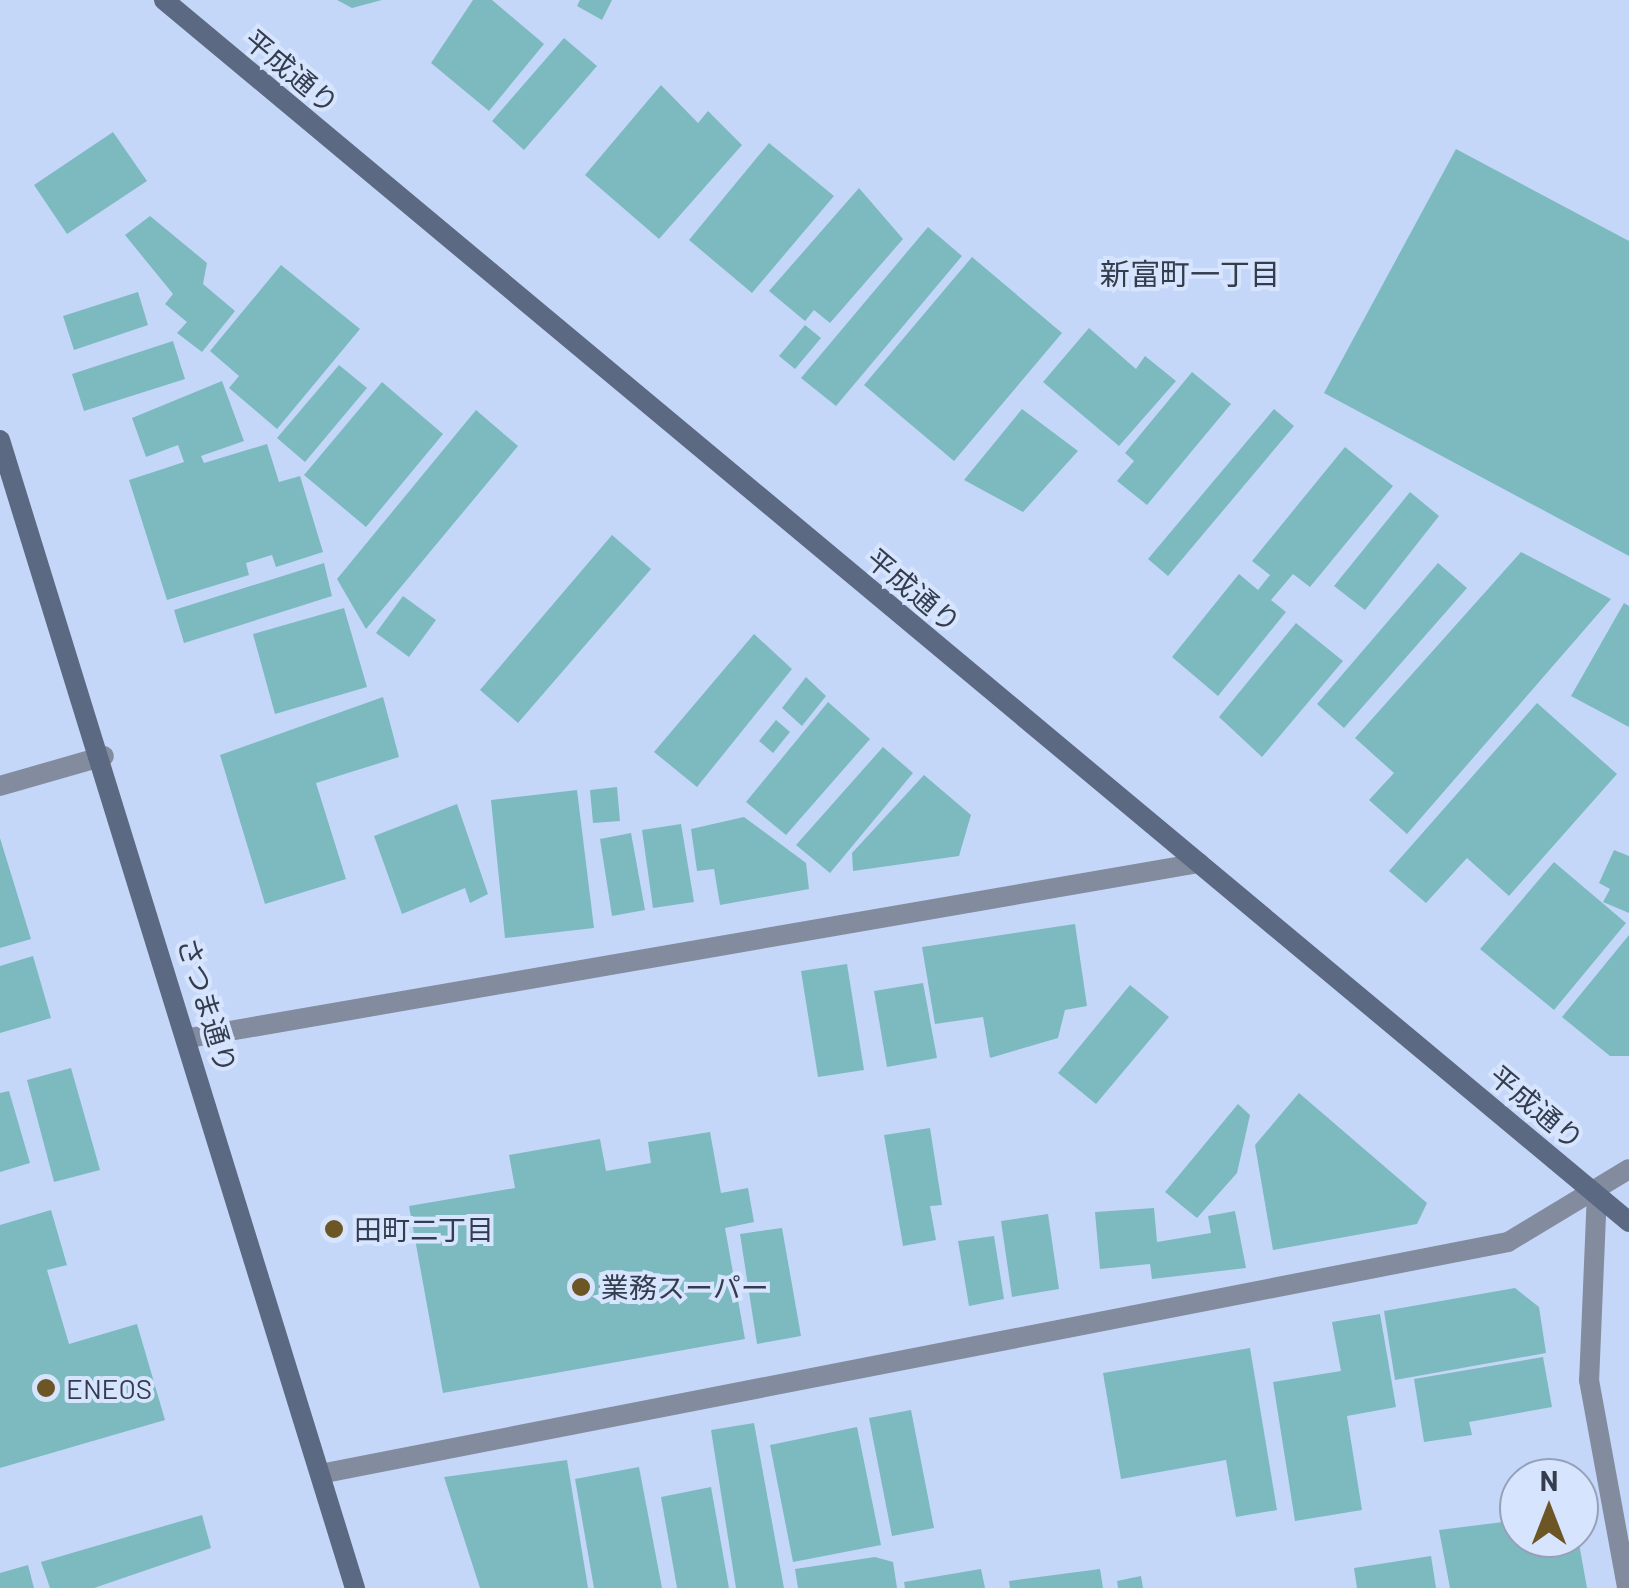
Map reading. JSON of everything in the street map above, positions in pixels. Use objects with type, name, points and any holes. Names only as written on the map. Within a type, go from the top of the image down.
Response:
[{"type":"street","name":"平成通り","points":[[164,0],[1629,1222]]},
{"type":"street","name":"さつま通り","points":[[0,440],[104,756],[355,1588]]},
{"type":"street","points":[[0,786],[104,756]]},
{"type":"street","points":[[189,1038],[1198,863]]},
{"type":"street","points":[[320,1474],[1508,1242],[1597,1192],[1629,1169]]},
{"type":"street","points":[[1597,1192],[1589,1380],[1627,1588]]},
{"type":"building","points":[[337,0],[382,0],[352,8]]},
{"type":"building","points":[[473,0],[492,0],[544,44],[489,111],[431,63]]},
{"type":"building","points":[[580,0],[612,0],[602,20],[577,6]]},
{"type":"building","points":[[564,38],[597,66],[524,150],[492,121]]},
{"type":"building","points":[[661,85],[698,123],[708,111],[742,145],[659,239],[585,175]]},
{"type":"building","points":[[113,132],[147,181],[67,234],[34,185]]},
{"type":"building","points":[[769,143],[834,196],[752,293],[689,240]]},
{"type":"building","points":[[1456,149],[1629,241],[1629,556],[1324,393]]},
{"type":"building","points":[[859,188],[903,239],[830,323],[814,310],[805,321],[769,291]]},
{"type":"building","points":[[150,216],[207,263],[203,284],[235,311],[202,352],[177,333],[187,322],[165,304],[173,294],[125,235]]},
{"type":"building","points":[[928,227],[962,256],[836,406],[801,378]]},
{"type":"building","points":[[972,257],[1062,333],[954,461],[864,385]]},
{"type":"building","points":[[281,265],[360,329],[277,429],[229,388],[239,376],[210,351]]},
{"type":"building","points":[[138,292],[148,325],[74,350],[63,316]]},
{"type":"building","points":[[805,325],[821,338],[795,369],[779,356]]},
{"type":"building","points":[[1089,328],[1136,369],[1145,356],[1176,381],[1119,446],[1043,382]]},
{"type":"building","points":[[173,341],[185,379],[84,411],[72,374]]},
{"type":"building","points":[[339,365],[367,388],[305,462],[277,438]]},
{"type":"building","points":[[1192,372],[1231,404],[1147,505],[1117,481],[1134,461],[1125,453]]},
{"type":"building","points":[[222,381],[244,441],[201,456],[204,463],[267,444],[279,482],[300,476],[323,552],[276,567],[272,555],[246,563],[249,575],[167,600],[129,480],[184,462],[178,445],[146,457],[132,418]]},
{"type":"building","points":[[382,382],[443,434],[366,527],[304,475]]},
{"type":"building","points":[[1022,409],[1078,451],[1023,512],[964,480]]},
{"type":"building","points":[[1274,409],[1294,426],[1168,576],[1148,559]]},
{"type":"building","points":[[476,410],[518,446],[366,629],[337,579]]},
{"type":"building","points":[[1345,447],[1393,486],[1310,587],[1293,574],[1271,600],[1286,612],[1218,696],[1172,657],[1239,574],[1258,590],[1270,575],[1252,561]]},
{"type":"building","points":[[1410,492],[1439,516],[1365,610],[1334,586]]},
{"type":"building","points":[[612,535],[651,569],[518,723],[480,690]]},
{"type":"building","points":[[1521,552],[1611,599],[1407,834],[1369,800],[1394,773],[1355,738]]},
{"type":"building","points":[[324,563],[332,596],[184,643],[174,610]]},
{"type":"building","points":[[1438,563],[1467,588],[1344,728],[1317,704]]},
{"type":"building","points":[[403,596],[436,620],[409,657],[376,633]]},
{"type":"building","points":[[1624,603],[1629,606],[1629,727],[1571,696]]},
{"type":"building","points":[[344,608],[367,687],[275,714],[253,634]]},
{"type":"building","points":[[1296,623],[1343,661],[1262,757],[1219,717]]},
{"type":"building","points":[[754,634],[792,669],[697,787],[654,752]]},
{"type":"building","points":[[806,677],[826,696],[802,726],[782,708]]},
{"type":"building","points":[[383,697],[399,757],[316,783],[346,879],[265,904],[220,755]]},
{"type":"building","points":[[828,702],[870,739],[786,835],[746,802]]},
{"type":"building","points":[[1537,703],[1617,774],[1509,896],[1467,858],[1426,903],[1389,871]]},
{"type":"building","points":[[776,720],[790,732],[773,753],[759,741]]},
{"type":"building","points":[[883,747],[913,773],[830,873],[796,845]]},
{"type":"building","points":[[924,775],[971,815],[959,856],[853,871],[852,853]]},
{"type":"building","points":[[617,787],[620,821],[593,823],[590,790]]},
{"type":"building","points":[[577,790],[594,928],[505,938],[491,800]]},
{"type":"building","points":[[457,804],[488,894],[470,903],[465,888],[402,914],[374,836]]},
{"type":"building","points":[[744,817],[806,863],[809,889],[720,905],[714,869],[697,871],[691,829]]},
{"type":"building","points":[[681,824],[694,902],[653,908],[642,830]]},
{"type":"building","points":[[631,833],[645,910],[612,916],[600,839]]},
{"type":"building","points":[[0,838],[31,939],[0,948]]},
{"type":"building","points":[[1614,850],[1629,856],[1629,913],[1603,902],[1610,889],[1599,883]]},
{"type":"building","points":[[1554,862],[1626,923],[1554,1010],[1480,949]]},
{"type":"building","points":[[1075,924],[1087,1006],[1065,1010],[1058,1038],[990,1058],[983,1017],[935,1024],[922,947]]},
{"type":"building","points":[[1629,935],[1629,1056],[1610,1056],[1562,1017]]},
{"type":"building","points":[[33,956],[51,1018],[0,1033],[0,966]]},
{"type":"building","points":[[847,964],[864,1070],[818,1077],[801,971]]},
{"type":"building","points":[[923,983],[937,1058],[887,1067],[874,991]]},
{"type":"building","points":[[1130,985],[1169,1017],[1096,1104],[1058,1073]]},
{"type":"building","points":[[71,1068],[100,1170],[54,1182],[27,1080]]},
{"type":"building","points":[[9,1091],[30,1163],[0,1172],[0,1093]]},
{"type":"building","points":[[1299,1093],[1427,1203],[1417,1224],[1273,1250],[1255,1145]]},
{"type":"building","points":[[1238,1104],[1250,1115],[1237,1173],[1197,1218],[1165,1192]]},
{"type":"building","points":[[930,1128],[942,1205],[930,1206],[936,1240],[903,1246],[884,1135]]},
{"type":"building","points":[[710,1132],[721,1193],[748,1188],[754,1222],[725,1228],[745,1339],[443,1393],[409,1206],[515,1188],[509,1155],[600,1139],[606,1171],[651,1163],[648,1142]]},
{"type":"building","points":[[1154,1208],[1157,1242],[1211,1233],[1208,1216],[1235,1211],[1246,1268],[1152,1279],[1150,1264],[1100,1269],[1095,1212]]},
{"type":"building","points":[[51,1210],[67,1265],[47,1270],[69,1344],[137,1324],[165,1420],[0,1468],[0,1225]]},
{"type":"building","points":[[1048,1214],[1059,1289],[1012,1297],[1001,1221]]},
{"type":"building","points":[[782,1228],[801,1336],[757,1344],[740,1234]]},
{"type":"building","points":[[994,1236],[1004,1299],[969,1306],[958,1241]]},
{"type":"building","points":[[1515,1288],[1539,1307],[1546,1353],[1395,1380],[1384,1311]]},
{"type":"building","points":[[1380,1314],[1396,1407],[1347,1416],[1362,1510],[1295,1521],[1273,1382],[1341,1371],[1332,1322]]},
{"type":"building","points":[[1250,1348],[1277,1510],[1236,1517],[1226,1460],[1121,1479],[1103,1373]]},
{"type":"building","points":[[1543,1357],[1552,1407],[1469,1422],[1472,1435],[1424,1442],[1414,1379]]},
{"type":"building","points":[[911,1410],[934,1528],[892,1536],[869,1418]]},
{"type":"building","points":[[754,1423],[784,1588],[736,1588],[711,1430]]},
{"type":"building","points":[[857,1427],[881,1545],[793,1562],[770,1445]]},
{"type":"building","points":[[567,1460],[588,1588],[480,1588],[444,1477]]},
{"type":"building","points":[[639,1467],[662,1588],[594,1588],[575,1479]]},
{"type":"building","points":[[711,1487],[729,1588],[677,1588],[661,1497]]},
{"type":"building","points":[[202,1515],[211,1548],[94,1588],[50,1588],[41,1562]]},
{"type":"building","points":[[1499,1522],[1499,1558],[1582,1558],[1587,1588],[1450,1588],[1439,1530]]},
{"type":"building","points":[[1431,1556],[1436,1588],[1357,1588],[1354,1568]]},
{"type":"building","points":[[875,1557],[893,1562],[897,1588],[798,1588],[795,1569]]},
{"type":"building","points":[[28,1565],[34,1588],[0,1588],[0,1573]]},
{"type":"building","points":[[981,1569],[985,1588],[905,1588],[904,1582]]},
{"type":"building","points":[[1100,1569],[1103,1588],[1010,1588],[1009,1581]]},
{"type":"building","points":[[1141,1576],[1143,1588],[1118,1588],[1117,1581]]},
{"type":"place","name":"田町二丁目","points":[[334,1229]]},
{"type":"place","name":"業務スーパー","points":[[581,1287]]},
{"type":"place","name":"ENEOS","points":[[46,1388]]},
{"type":"district","name":"新富町一丁目","points":[[1190,273]]}]
